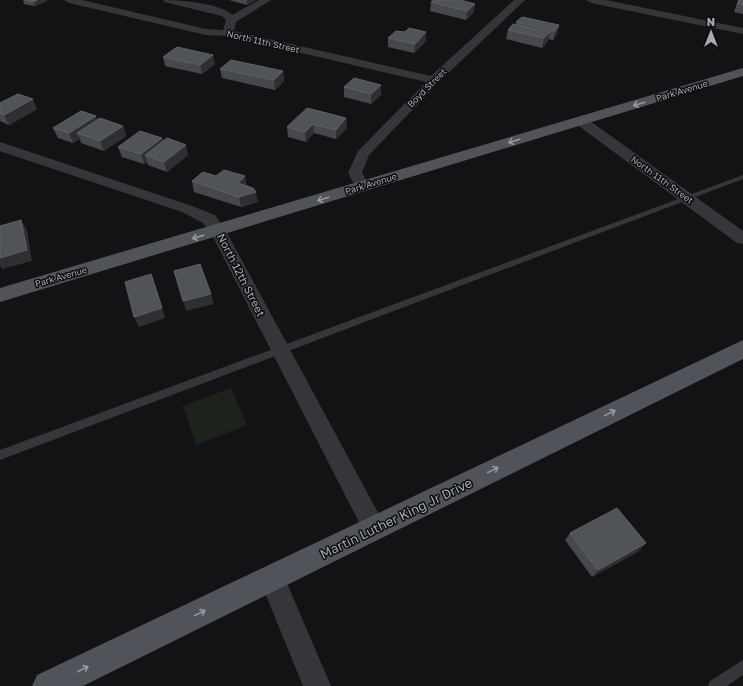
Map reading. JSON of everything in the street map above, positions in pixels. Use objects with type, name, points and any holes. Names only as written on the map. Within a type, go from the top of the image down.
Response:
[{"type":"main road","name":"Park Avenue","points":[[0,296],[743,72]]},
{"type":"main road","name":"Martin Luther King Jr Drive","points":[[48,686],[743,349]]},
{"type":"street","name":"North 11th Street","points":[[69,0],[206,32],[228,33],[434,80]]},
{"type":"street","points":[[168,0],[219,11],[226,14],[232,20]]},
{"type":"street","points":[[228,33],[232,20],[266,0]]},
{"type":"street","name":"Boyd Street","points":[[362,186],[355,174],[363,154],[434,80],[520,0]]},
{"type":"street","points":[[591,0],[743,31]]},
{"type":"street","name":"North 11th Street","points":[[581,121],[686,199],[743,239]]},
{"type":"street","name":"North 12th Street","points":[[0,146],[187,209],[209,219],[218,231],[374,528]]},
{"type":"street","points":[[272,578],[317,686]]},
{"type":"lane","points":[[0,455],[743,178]]},
{"type":"lane","points":[[715,686],[743,667]]},
{"type":"shaded area","points":[[231,388],[247,425],[196,445],[183,406]]},
{"type":"building","points":[[26,0],[37,0],[33,2]]},
{"type":"building","points":[[434,0],[460,0],[475,4],[467,11],[431,2]]},
{"type":"building","points":[[739,0],[743,0],[743,4],[738,4]]},
{"type":"building","points":[[522,17],[559,25],[555,31],[516,22]]},
{"type":"building","points":[[513,24],[550,32],[544,38],[508,30]]},
{"type":"building","points":[[409,28],[426,32],[415,44],[388,38],[396,31],[405,32]]},
{"type":"building","points":[[177,47],[213,55],[200,65],[163,57]]},
{"type":"building","points":[[231,60],[283,71],[274,80],[220,69]]},
{"type":"building","points":[[354,78],[381,85],[371,94],[344,87]]},
{"type":"building","points":[[18,94],[33,99],[4,115],[0,113],[0,103]]},
{"type":"building","points":[[307,108],[346,118],[336,130],[313,124],[305,132],[287,127]]},
{"type":"building","points":[[81,111],[96,116],[69,133],[53,128]]},
{"type":"building","points":[[100,118],[123,126],[100,141],[77,133]]},
{"type":"building","points":[[140,131],[162,138],[141,154],[118,147]]},
{"type":"building","points":[[167,138],[186,145],[164,162],[145,155]]},
{"type":"building","points":[[224,170],[245,176],[238,183],[253,188],[256,192],[239,197],[192,181],[203,172],[216,176]]},
{"type":"building","points":[[21,220],[27,250],[0,258],[0,226]]},
{"type":"building","points":[[200,264],[211,294],[183,301],[174,271]]},
{"type":"building","points":[[151,274],[162,308],[134,317],[125,282]]},
{"type":"building","points":[[617,508],[646,543],[598,570],[570,533]]}]
